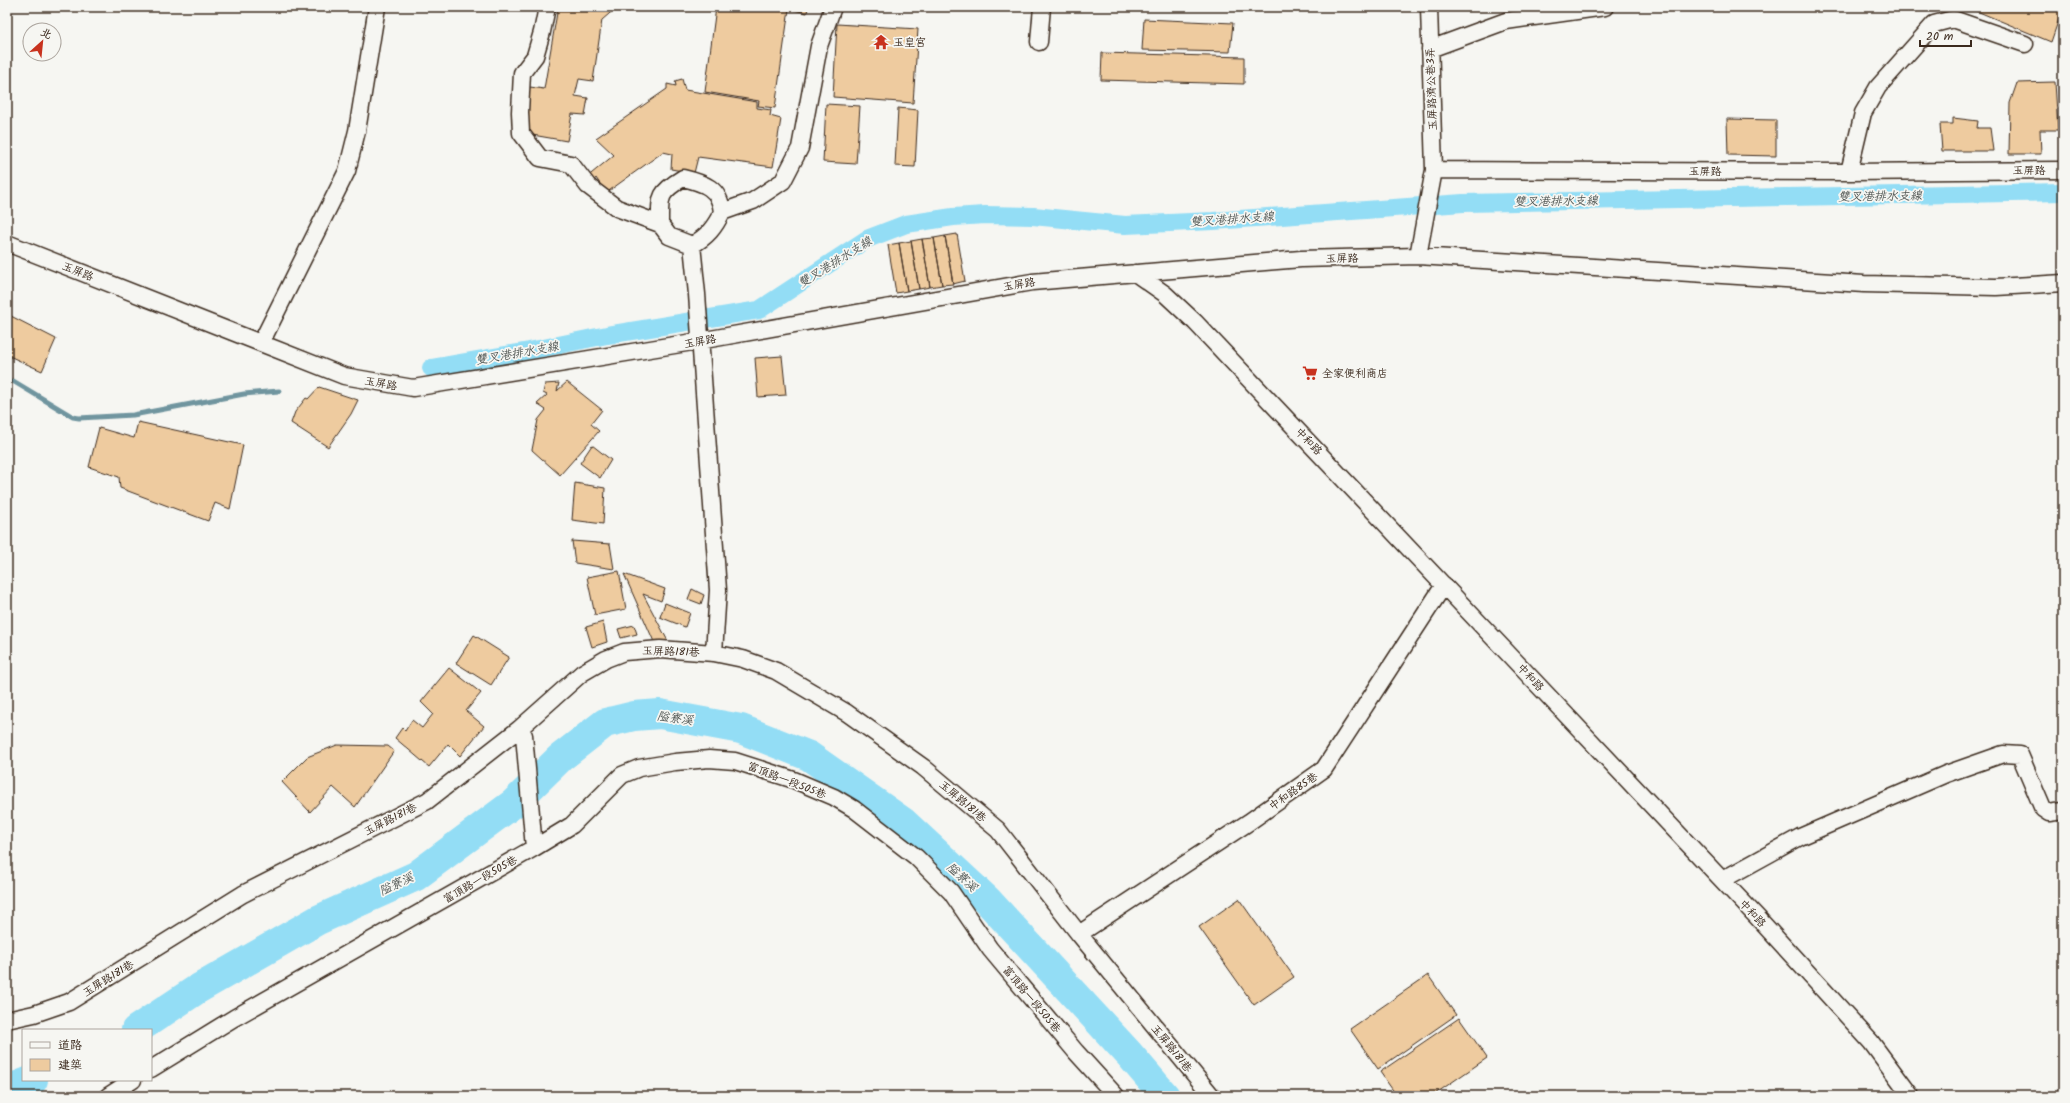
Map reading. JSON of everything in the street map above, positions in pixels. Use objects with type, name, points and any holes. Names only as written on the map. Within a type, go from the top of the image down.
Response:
[{"type":"street","points":[[261,343],[347,172],[357,131],[377,7]]},
{"type":"street","points":[[547,7],[535,56],[522,74],[521,132],[540,158],[571,164],[588,186],[617,208],[660,224],[669,236],[692,244],[703,239],[716,225],[722,212],[722,202],[713,189],[699,182],[683,178],[666,188],[660,200],[660,224]]},
{"type":"street","points":[[722,212],[753,201],[783,181],[800,148],[819,46],[833,7]]},
{"type":"street","points":[[1039,42],[1042,7]]},
{"type":"street","name":"玉屏路濟公巷3弄","points":[[1429,7],[1434,170]]},
{"type":"street","points":[[1430,49],[1506,20],[1605,7]]},
{"type":"street","points":[[1849,172],[1863,113],[1878,87],[1934,24],[1953,19],[2025,44]]},
{"type":"street","points":[[1418,256],[1434,170]]},
{"type":"street","name":"玉屏路","points":[[1434,170],[1849,172],[2063,170]]},
{"type":"street","name":"玉屏路","points":[[7,242],[344,376],[413,388],[699,341],[1032,282],[1301,258],[1418,256],[1864,284],[1996,287],[2063,283]]},
{"type":"street","points":[[692,244],[697,294],[699,341],[718,590],[714,653]]},
{"type":"street","name":"中和路","points":[[1135,273],[1165,294],[1195,322],[1444,585],[1722,880],[1871,1042],[1911,1096]]},
{"type":"street","name":"中和路85巷","points":[[1079,934],[1243,826],[1324,769],[1444,585]]},
{"type":"street","name":"玉屏路181巷","points":[[7,1020],[34,1014],[69,1002],[244,894],[427,800],[522,732],[582,673],[624,652],[660,649],[714,653],[743,659],[776,671],[847,713],[923,767],[998,830],[1079,934],[1212,1096]]},
{"type":"street","points":[[522,732],[534,841]]},
{"type":"street","points":[[1722,880],[1800,837],[1946,774],[2003,754],[2020,754],[2043,810],[2049,813],[2063,811]]},
{"type":"street","name":"富頂路一段505巷","points":[[152,1068],[234,1018],[534,841],[572,825],[622,775],[639,768],[675,762],[709,759],[735,761],[794,780],[834,798],[854,810],[916,857],[951,892],[990,949],[1076,1052],[1116,1096]]},
{"type":"street","points":[[108,1096],[131,1081]]},
{"type":"building","points":[[558,7],[617,7],[602,20],[593,81],[579,79],[575,96],[588,98],[585,115],[572,114],[567,141],[521,133],[530,87],[544,89]]},
{"type":"building","points":[[716,7],[808,7],[807,13],[789,9],[775,108],[758,106],[759,101],[705,92]]},
{"type":"building","points":[[1967,7],[2063,7],[2051,42]]},
{"type":"building","points":[[1144,19],[1233,23],[1230,52],[1142,50]]},
{"type":"building","points":[[837,24],[918,29],[913,103],[833,97]]},
{"type":"building","points":[[1102,53],[1244,57],[1244,84],[1101,80]]},
{"type":"building","points":[[682,79],[685,90],[757,102],[757,108],[771,110],[770,116],[781,119],[773,167],[698,157],[694,173],[671,169],[672,154],[663,152],[606,193],[596,178],[593,182],[586,178],[614,155],[596,138],[667,89],[667,84],[676,86],[675,81]]},
{"type":"building","points":[[2055,82],[2058,130],[2040,130],[2041,154],[2009,154],[2010,103],[2017,83]]},
{"type":"building","points":[[826,104],[860,106],[856,164],[823,162]]},
{"type":"building","points":[[898,108],[918,110],[915,167],[895,166]]},
{"type":"building","points":[[1953,118],[1978,121],[1977,128],[1990,128],[1993,151],[1942,151],[1940,124],[1953,124]]},
{"type":"building","points":[[1727,119],[1776,120],[1776,156],[1728,155]]},
{"type":"building","points":[[957,234],[965,281],[953,284],[945,236]]},
{"type":"building","points":[[945,236],[953,284],[942,285],[934,238]]},
{"type":"building","points":[[934,238],[942,285],[930,287],[922,239]]},
{"type":"building","points":[[922,239],[930,287],[919,289],[911,241]]},
{"type":"building","points":[[911,241],[919,289],[907,291],[899,243]]},
{"type":"building","points":[[899,243],[907,291],[896,293],[888,245]]},
{"type":"building","points":[[7,314],[56,339],[42,371],[7,355]]},
{"type":"building","points":[[782,356],[786,395],[758,397],[755,358]]},
{"type":"building","points":[[567,382],[602,410],[591,424],[599,431],[560,475],[532,450],[538,420],[546,410],[537,404],[547,395],[543,393],[545,384],[559,383],[557,391]]},
{"type":"building","points":[[319,387],[358,400],[351,414],[328,447],[291,423],[295,412],[306,398],[308,399]]},
{"type":"building","points":[[138,422],[243,445],[230,509],[215,503],[208,521],[120,488],[119,477],[89,467],[99,428],[134,438]]},
{"type":"building","points":[[592,445],[611,460],[600,478],[580,463]]},
{"type":"building","points":[[575,483],[605,488],[603,524],[572,520]]},
{"type":"building","points":[[572,541],[610,544],[614,569],[575,563]]},
{"type":"building","points":[[619,571],[626,609],[595,615],[587,577]]},
{"type":"building","points":[[624,574],[665,589],[661,601],[643,594],[669,643],[655,644]]},
{"type":"building","points":[[692,589],[704,595],[701,604],[688,599]]},
{"type":"building","points":[[665,603],[690,613],[685,627],[660,617]]},
{"type":"building","points":[[603,622],[607,642],[592,647],[586,627]]},
{"type":"building","points":[[634,625],[637,634],[621,638],[618,629]]},
{"type":"building","points":[[474,635],[509,657],[491,685],[456,663]]},
{"type":"building","points":[[449,668],[481,693],[466,711],[484,726],[460,756],[448,744],[429,767],[395,738],[402,728],[405,731],[412,720],[422,728],[433,714],[421,702]]},
{"type":"building","points":[[337,745],[388,746],[394,751],[355,807],[333,787],[310,812],[282,782],[307,757]]},
{"type":"building","points":[[1239,899],[1294,977],[1254,1005],[1199,927]]},
{"type":"building","points":[[1428,975],[1456,1015],[1378,1069],[1350,1029]]},
{"type":"building","points":[[1459,1018],[1487,1058],[1432,1096],[1397,1096],[1380,1072]]},
{"type":"waterway","name":"雙叉港排水支線","points":[[431,368],[529,351],[607,335],[759,310],[867,239],[906,224],[953,217],[985,215],[1033,216],[1125,225],[1213,221],[1463,203],[2063,192]]},
{"type":"waterway","points":[[7,382],[13,381],[73,417],[79,418],[133,415],[244,394],[279,391]]},
{"type":"waterway","name":"隘寮溪","points":[[138,1029],[196,990],[318,920],[416,876],[514,803],[560,758],[605,723],[634,716],[660,714],[741,729],[809,756],[903,822],[987,900],[1129,1054],[1165,1096]]},
{"type":"waterway","name":"隘寮溪","points":[[7,1090],[30,1081]]},
{"type":"place","name":"玉皇宮","points":[[881,42]]},
{"type":"place","name":"全家便利商店","points":[[1310,373]]}]
